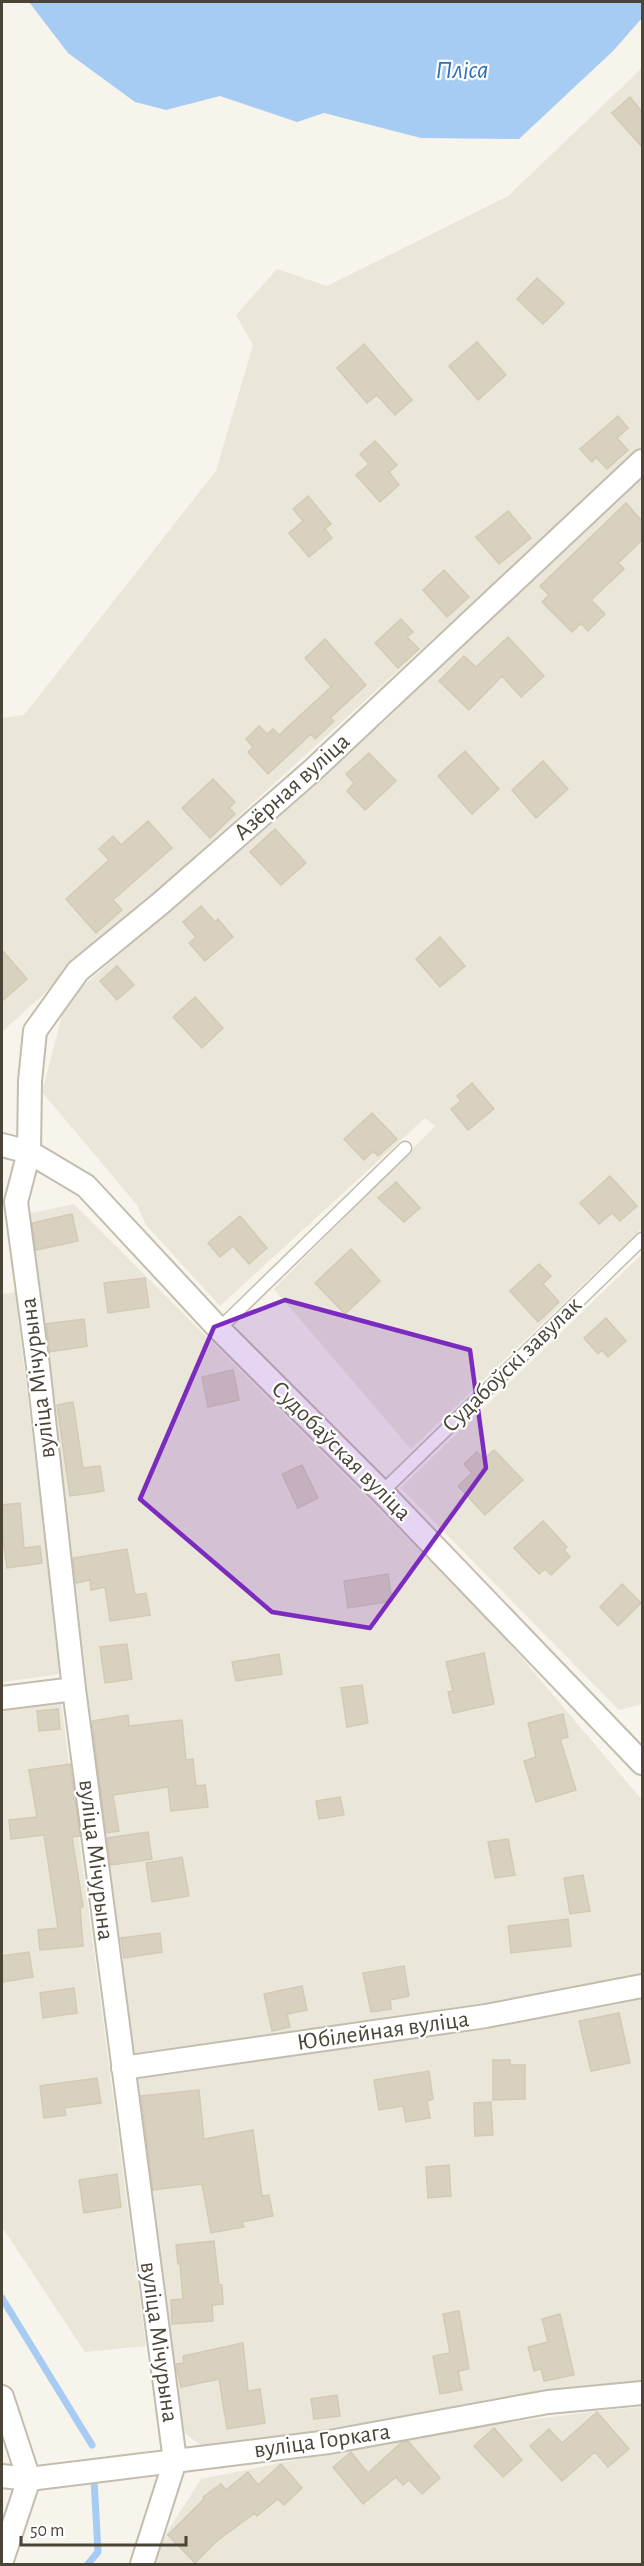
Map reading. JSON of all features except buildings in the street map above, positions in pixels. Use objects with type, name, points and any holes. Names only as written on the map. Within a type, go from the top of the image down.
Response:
[{"type":"street","name":"Азёрная вуліца","points":[[29,1152],[30,1081],[35,1031],[78,971],[161,903],[314,769],[642,461]]},
{"type":"street","name":"Судобаўская вуліца","points":[[2,1145],[29,1152],[86,1186],[219,1329],[382,1492],[642,1763]]},
{"type":"street","name":"вуліца Мічурына","points":[[29,1152],[16,1202],[38,1366],[74,1689],[175,2461],[142,2565]]},
{"type":"street","points":[[2,1698],[74,1689]]},
{"type":"street","name":"Юбілейная вуліца","points":[[123,2068],[486,2016],[642,1986]]},
{"type":"street","name":"вуліца Горкага","points":[[2,2476],[29,2480],[329,2442],[548,2402],[642,2393]]},
{"type":"street","points":[[2,2397],[29,2480],[2,2560]]},
{"type":"lane","points":[[219,1329],[405,1148]]},
{"type":"lane","name":"Судабоўскі завулак","points":[[382,1492],[642,1239]]},
{"type":"highlighted area","points":[[285,1300],[470,1350],[486,1468],[370,1628],[272,1612],[140,1499],[214,1327]]},
{"type":"shaded area","points":[[642,68],[642,448],[2,1032],[2,718],[24,715],[216,471],[253,345],[236,315],[277,269],[327,286],[508,196]]},
{"type":"shaded area","points":[[642,477],[642,1228],[411,1449],[274,1289],[435,1126],[425,1118],[220,1306],[146,1225],[137,1205],[42,1092],[66,1001],[387,719],[518,588]]},
{"type":"shaded area","points":[[74,1204],[493,1624],[642,1800],[642,1978],[478,2009],[131,2059],[81,1674],[27,1214]]},
{"type":"shaded area","points":[[642,1254],[642,1704],[619,1710],[401,1488]]},
{"type":"shaded area","points":[[15,1292],[61,1674],[2,1682],[2,1294]]},
{"type":"shaded area","points":[[61,1702],[146,2346],[85,2352],[2,2227],[2,1707]]},
{"type":"shaded area","points":[[642,1998],[642,2383],[552,2391],[206,2449],[178,2428],[135,2074]]},
{"type":"shaded area","points":[[642,2407],[642,2564],[151,2564],[167,2532],[201,2479],[434,2432]]},
{"type":"water","name":"Пліса","points":[[29,2],[642,2],[642,18],[613,51],[519,139],[421,138],[324,113],[297,122],[220,96],[166,110],[135,102],[68,53]]},
{"type":"waterway","points":[[2,2298],[92,2445]]},
{"type":"waterway","points":[[88,2564],[98,2552],[94,2479]]}]
